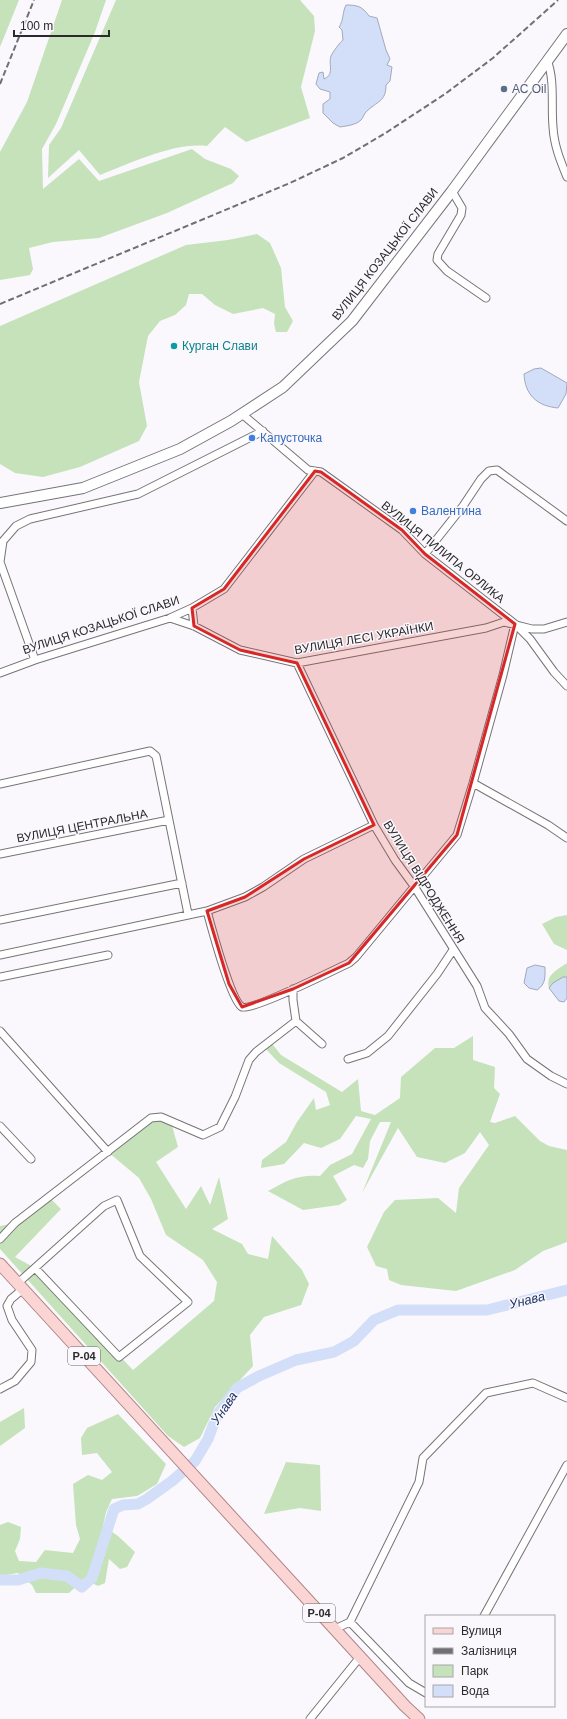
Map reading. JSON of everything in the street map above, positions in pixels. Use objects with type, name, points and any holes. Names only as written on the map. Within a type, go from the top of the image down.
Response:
[{"type":"main road","name":"ВУЛИЦЯ КОЗАЦЬКОЇ СЛАВИ","points":[[0,503],[83,488],[180,449],[242,414],[283,387],[352,321],[452,191],[567,34]]},
{"type":"main road","name":"Р-04","points":[[0,1264],[405,1706],[419,1719]]},
{"type":"street","points":[[547,60],[551,70],[553,128],[557,154],[567,177]]},
{"type":"street","points":[[452,191],[462,208],[461,215],[438,254],[438,260],[447,271],[486,298]]},
{"type":"street","name":"ВУЛИЦЯ ПИЛИПА ОРЛИКА","points":[[242,414],[308,470],[322,472],[402,530],[426,554],[515,624],[530,638],[554,672],[567,686]]},
{"type":"street","points":[[35,660],[0,562],[3,541],[16,526],[30,519],[138,494],[263,431]]},
{"type":"street","points":[[426,554],[464,506],[481,479],[489,471],[497,470],[567,521]]},
{"type":"street","name":"ВУЛИЦЯ КОЗАЦЬКОЇ СЛАВИ","points":[[0,673],[35,660],[170,618],[192,608],[224,589],[315,472]]},
{"type":"street","points":[[192,608],[194,626]]},
{"type":"street","name":"ВУЛИЦЯ ЛЕСІ УКРАЇНКИ","points":[[170,618],[194,626],[240,650],[297,663],[486,628],[504,622],[532,629],[544,629],[567,622]]},
{"type":"street","points":[[207,910],[229,984],[242,1007],[251,1007],[349,963],[362,951],[457,835],[503,676],[515,624]]},
{"type":"street","name":"ВУЛИЦЯ ВІДРОДЖЕННЯ","points":[[297,663],[374,825],[394,860],[414,886],[477,986],[485,1008],[522,1052],[538,1068],[567,1084]]},
{"type":"street","points":[[0,784],[150,751],[156,756],[182,883],[191,914]]},
{"type":"street","points":[[473,782],[548,825],[567,838]]},
{"type":"street","name":"ВУЛИЦЯ ЦЕНТРАЛЬНА","points":[[0,854],[169,820]]},
{"type":"street","points":[[0,955],[191,914],[245,897],[263,887],[304,859],[374,825]]},
{"type":"street","points":[[0,920],[182,883]]},
{"type":"street","points":[[348,1060],[367,1053],[388,1036],[437,974],[453,950]]},
{"type":"street","points":[[0,977],[108,955]]},
{"type":"street","points":[[293,989],[296,1021],[322,1044]]},
{"type":"street","points":[[0,1239],[15,1223],[151,1118],[161,1117],[203,1135],[220,1127],[235,1096],[249,1060],[256,1052],[296,1021]]},
{"type":"street","points":[[0,1031],[108,1152]]},
{"type":"street","points":[[0,1126],[31,1159]]},
{"type":"street","points":[[0,1389],[15,1381],[32,1362],[32,1350],[12,1320],[7,1306],[20,1286],[35,1268],[104,1206],[117,1200],[140,1256],[188,1302],[119,1357],[35,1268]]},
{"type":"street","points":[[335,1629],[350,1622],[419,1482],[424,1458],[486,1393],[533,1383],[567,1398]]},
{"type":"street","points":[[485,1615],[567,1465]]},
{"type":"street","points":[[350,1622],[409,1683],[425,1692]]},
{"type":"street","points":[[310,1719],[360,1657]]},
{"type":"highlighted area","points":[[315,471],[321,472],[402,530],[425,554],[515,624],[457,835],[349,963],[293,989],[242,1007],[229,984],[207,911],[245,897],[304,859],[374,825],[297,663],[240,650],[194,626],[192,608],[224,589]]},
{"type":"green space","points":[[0,0],[19,0],[0,47]]},
{"type":"green space","points":[[62,0],[106,0],[95,32],[56,124],[42,149],[43,189],[79,159],[99,181],[192,149],[205,159],[231,169],[239,176],[233,183],[167,213],[99,238],[53,242],[29,248],[33,269],[30,275],[0,280],[0,152],[27,102]]},
{"type":"green space","points":[[116,0],[300,0],[314,16],[315,31],[301,87],[310,118],[246,142],[225,127],[207,146],[181,147],[167,150],[139,159],[100,175],[79,150],[48,178],[49,145],[61,128]]},
{"type":"green space","points":[[257,234],[270,243],[281,268],[285,307],[293,321],[287,332],[276,332],[274,324],[275,314],[263,308],[233,314],[215,305],[202,294],[189,294],[186,305],[175,315],[160,321],[148,336],[139,382],[147,426],[139,441],[80,467],[43,477],[15,473],[0,464],[0,326],[186,245],[228,240]]},
{"type":"green space","points":[[567,915],[567,950],[554,944],[542,924],[556,917]]},
{"type":"green space","points":[[567,963],[567,977],[553,983],[549,988],[548,983],[550,976]]},
{"type":"green space","points":[[473,1036],[473,1060],[495,1067],[494,1088],[500,1094],[490,1122],[495,1123],[515,1116],[540,1141],[549,1146],[567,1150],[567,1242],[543,1251],[515,1270],[456,1291],[401,1285],[389,1280],[387,1269],[376,1266],[367,1247],[384,1212],[395,1200],[438,1198],[456,1213],[459,1188],[489,1145],[480,1132],[465,1153],[445,1163],[417,1157],[398,1128],[362,1193],[391,1122],[380,1122],[370,1141],[368,1159],[363,1168],[354,1165],[333,1176],[347,1200],[339,1205],[303,1210],[268,1191],[287,1181],[299,1177],[320,1176],[330,1165],[352,1154],[371,1119],[356,1116],[340,1139],[321,1148],[304,1143],[284,1164],[261,1168],[262,1160],[286,1142],[297,1122],[314,1098],[316,1110],[330,1105],[326,1092],[279,1063],[263,1046],[270,1041],[281,1055],[342,1092],[358,1079],[361,1111],[375,1115],[400,1098],[401,1077],[435,1048],[454,1048]]},
{"type":"green space","points":[[151,1118],[171,1122],[178,1147],[156,1162],[186,1209],[201,1186],[210,1205],[219,1177],[228,1219],[212,1229],[242,1244],[248,1254],[268,1259],[272,1236],[302,1270],[309,1284],[301,1305],[264,1317],[250,1335],[253,1366],[215,1407],[200,1438],[184,1447],[168,1436],[0,1249],[0,1226],[15,1223],[49,1197],[61,1209],[15,1257],[35,1268],[133,1370],[214,1301],[217,1282],[203,1260],[166,1235],[151,1199],[139,1178],[108,1152]]},
{"type":"green space","points":[[24,1408],[25,1428],[0,1446],[0,1422]]},
{"type":"green space","points":[[118,1414],[166,1464],[157,1484],[137,1496],[112,1499],[106,1512],[103,1526],[118,1536],[135,1552],[127,1567],[120,1569],[109,1559],[105,1583],[98,1586],[84,1579],[69,1593],[36,1593],[32,1585],[18,1573],[0,1576],[0,1525],[8,1522],[21,1527],[20,1539],[15,1551],[19,1561],[36,1562],[45,1550],[73,1553],[80,1539],[76,1525],[73,1484],[88,1475],[102,1480],[112,1472],[97,1453],[82,1455],[81,1438],[87,1428]]},
{"type":"green space","points":[[286,1462],[320,1465],[321,1511],[300,1508],[264,1514]]},
{"type":"water","points":[[346,5],[359,7],[369,16],[377,18],[390,59],[387,65],[392,67],[390,81],[386,85],[386,91],[383,98],[366,112],[359,122],[340,127],[333,123],[323,113],[323,104],[330,99],[330,92],[320,89],[316,84],[319,73],[323,72],[324,79],[329,75],[331,56],[343,40],[342,30],[339,27],[342,22]]},
{"type":"water","points":[[541,368],[567,383],[566,394],[558,408],[538,402],[527,388],[524,374],[534,369]]},
{"type":"water","points":[[535,965],[545,967],[545,977],[543,983],[537,990],[529,988],[524,983],[527,968]]},
{"type":"water","points":[[563,977],[567,977],[567,998],[564,1002],[559,1001],[549,988],[553,983]]},
{"type":"waterway","name":"Унава","points":[[0,1580],[18,1580],[41,1573],[67,1576],[82,1587],[92,1578],[114,1509],[123,1505],[138,1504],[147,1499],[172,1481],[195,1461],[208,1439],[217,1415],[237,1388],[259,1376],[296,1360],[334,1352],[354,1341],[374,1320],[398,1310],[487,1310],[567,1290]]},
{"type":"railway","points":[[0,84],[34,0]]},
{"type":"railway","points":[[0,304],[290,183],[343,158],[384,134],[445,94],[493,58],[558,0]]},
{"type":"place","name":"АС Oil","points":[[504,89]]},
{"type":"place","name":"Курган Слави","points":[[174,346]]},
{"type":"place","name":"Капусточка","points":[[252,438]]},
{"type":"place","name":"Валентина","points":[[413,511]]}]
